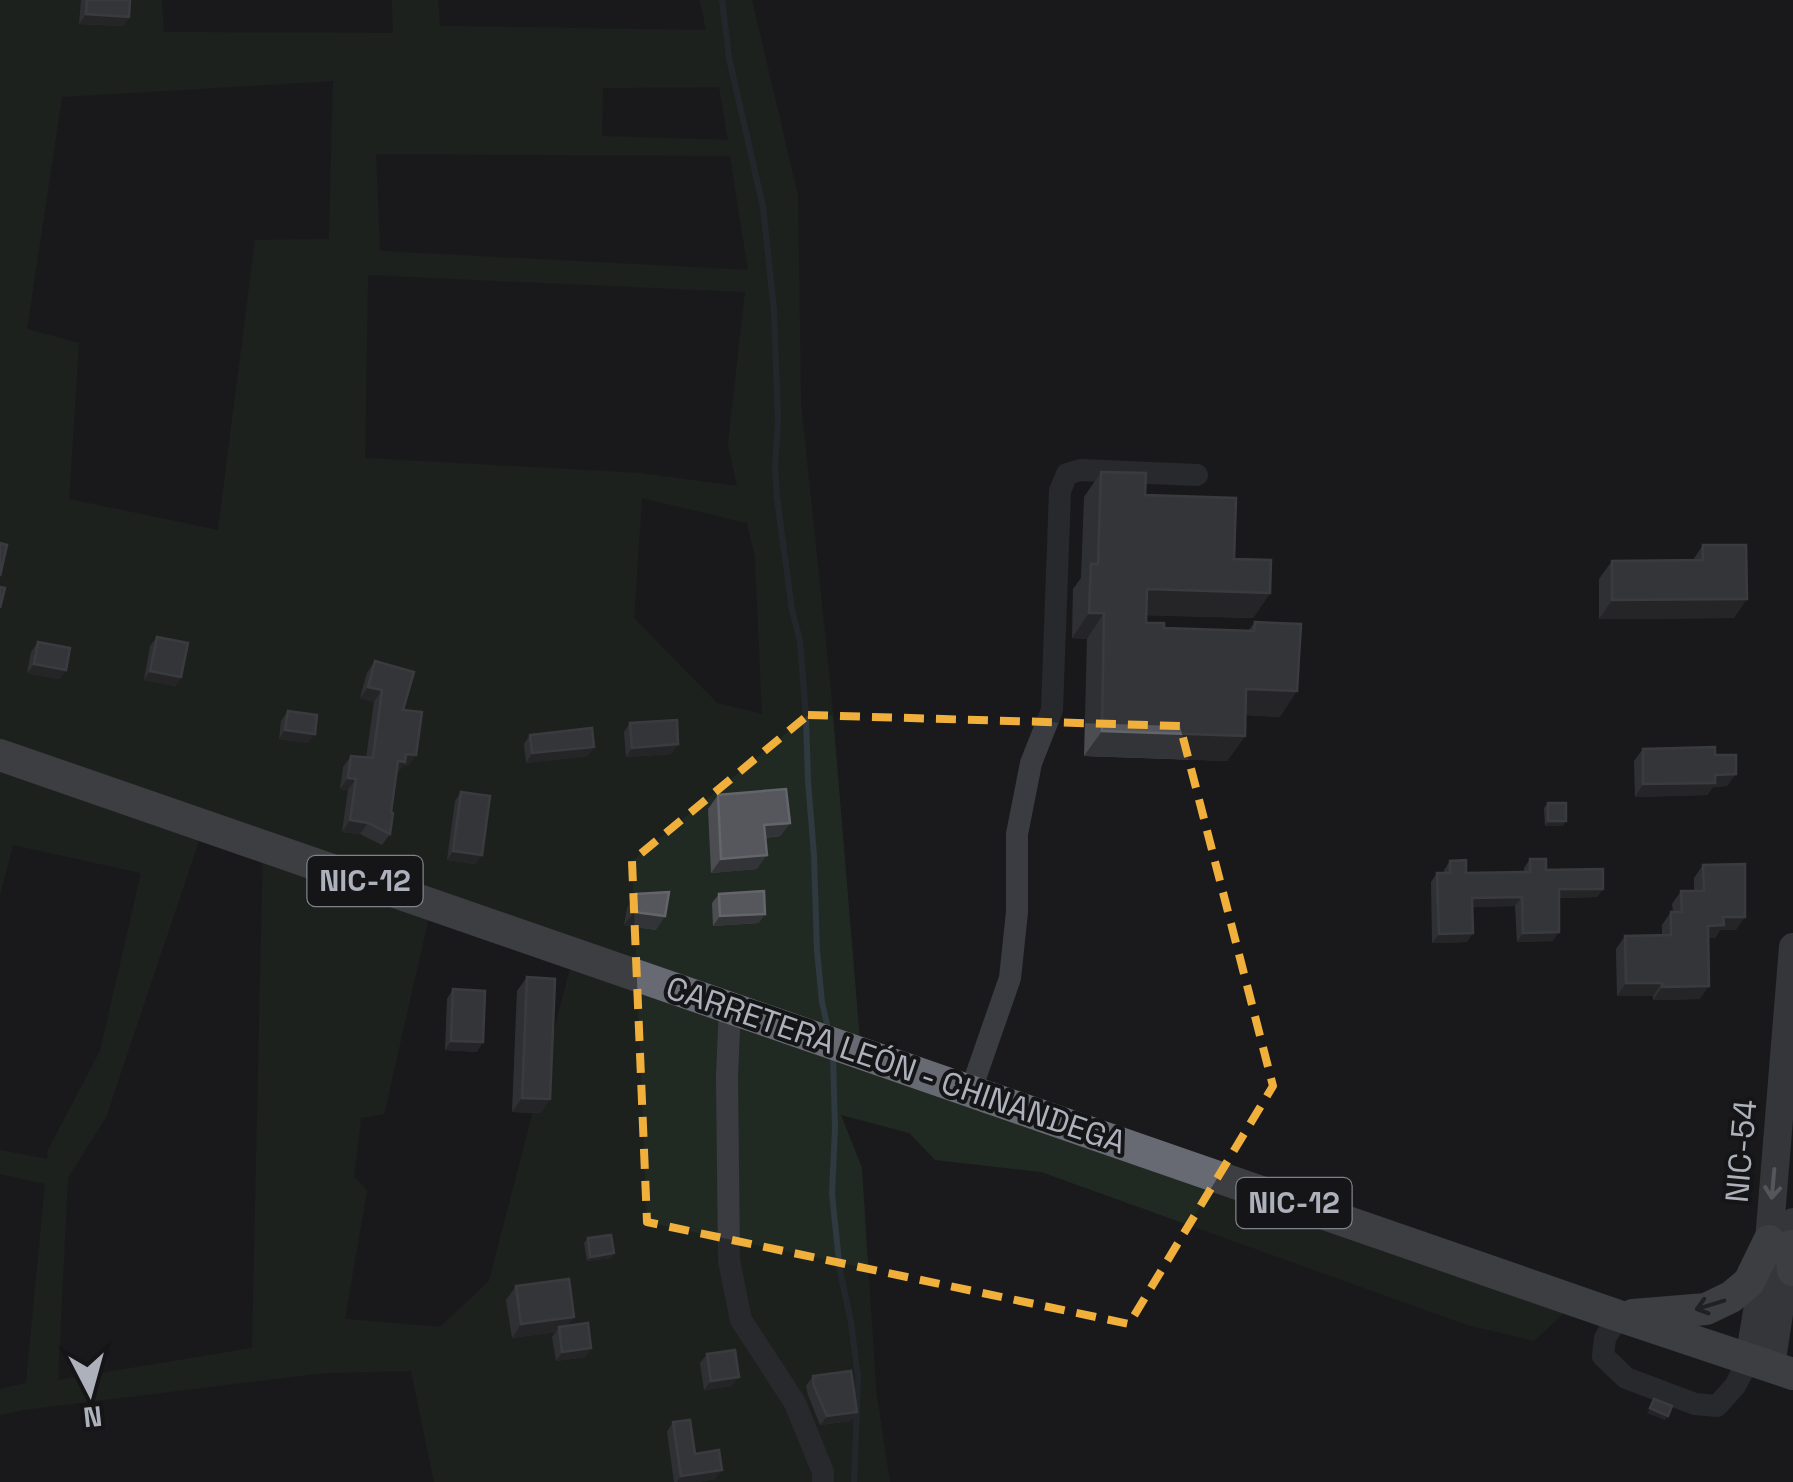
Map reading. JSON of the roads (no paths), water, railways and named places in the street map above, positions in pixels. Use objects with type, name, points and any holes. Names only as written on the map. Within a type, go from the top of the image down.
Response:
[{"type":"highway","name":"CARRETERA LEÓN - CHINANDEGA","points":[[0,755],[1771,1366]]},
{"type":"highway","points":[[1619,1316],[1706,1310],[1750,1282],[1786,1245]]},
{"type":"main road","name":"NIC-54","points":[[1771,1366],[1786,1245],[1793,947]]},
{"type":"street","points":[[971,1090],[1010,978],[1017,912],[1018,834],[1031,763],[1052,710],[1060,490],[1067,474],[1081,470],[1197,475]]},
{"type":"street","points":[[730,1007],[729,1261],[742,1320],[795,1403],[824,1482]]},
{"type":"street","points":[[1619,1316],[1605,1338],[1603,1356],[1626,1378],[1694,1404],[1717,1406],[1735,1386],[1771,1366]]},
{"type":"waterway","points":[[722,0],[729,58],[763,207],[774,311],[777,498],[800,641],[817,951],[828,1029]]},
{"type":"waterway","points":[[833,1056],[832,1194],[858,1378],[854,1482]]}]
